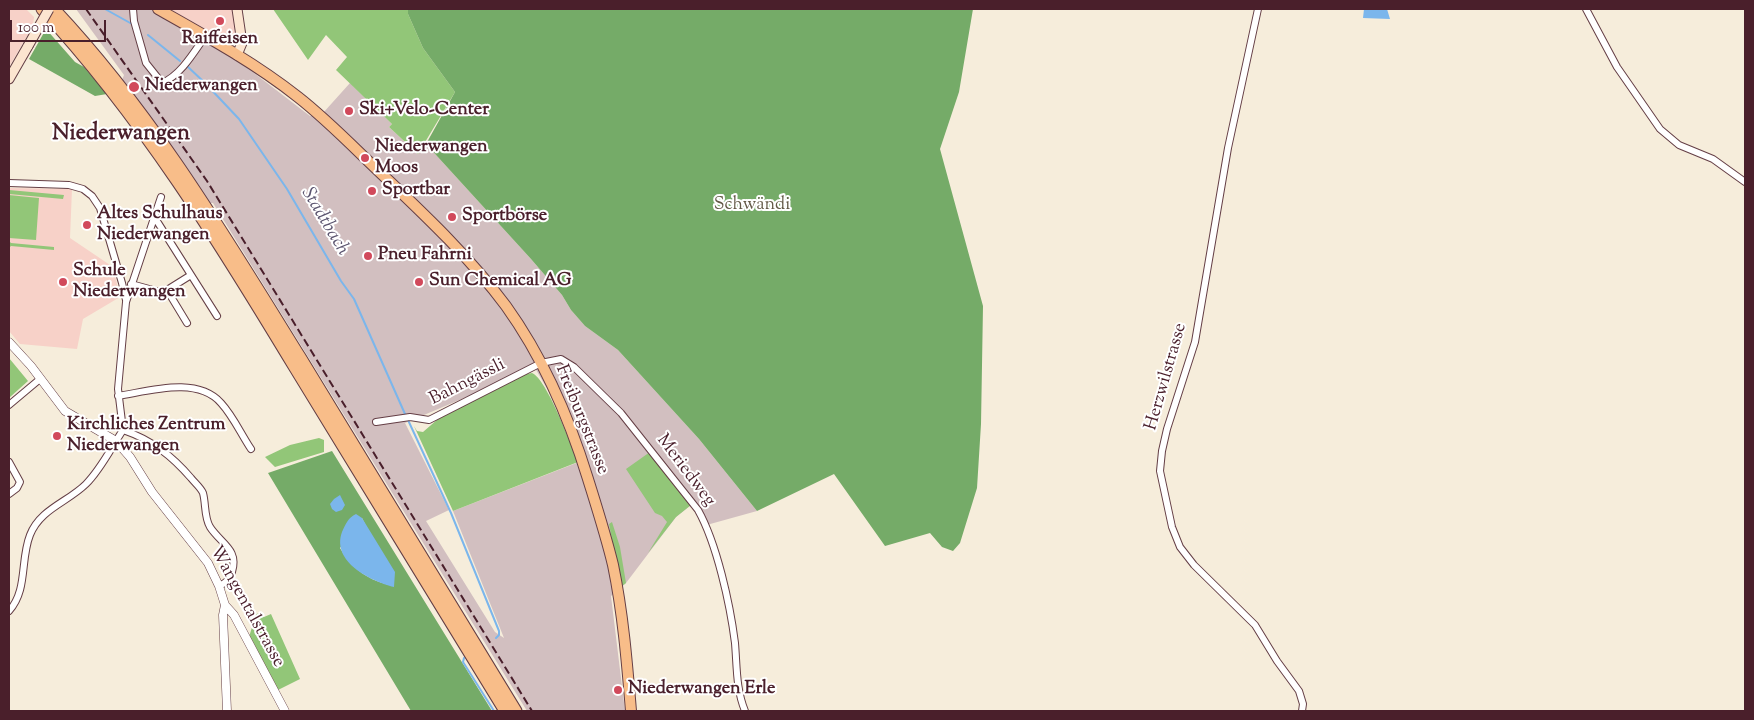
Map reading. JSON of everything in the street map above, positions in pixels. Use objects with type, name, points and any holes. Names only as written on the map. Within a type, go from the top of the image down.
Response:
[{"type":"highway","points":[[42,9],[85,57],[123,105],[188,196],[249,292],[505,711]]},
{"type":"highway","points":[[54,9],[92,52],[135,106],[206,207],[516,711]]},
{"type":"main road","points":[[9,80],[49,9]]},
{"type":"main road","name":"Freiburgstrasse","points":[[158,9],[206,35],[264,72],[306,103],[437,228],[496,293],[514,318],[541,363],[558,397],[575,438],[599,511],[609,548],[620,610],[631,711]]},
{"type":"main road","points":[[237,9],[242,38],[237,55]]},
{"type":"street","points":[[133,9],[134,21],[146,63],[162,83],[178,71],[206,35]]},
{"type":"street","name":"Herzwilstrasse","points":[[1258,9],[1228,148],[1194,342],[1167,429],[1160,472],[1170,520],[1180,546],[1194,565],[1256,625],[1277,661],[1299,692],[1302,711]]},
{"type":"street","points":[[1586,9],[1616,67],[1660,129],[1679,145],[1712,159],[1745,182]]},
{"type":"street","points":[[9,183],[61,184],[76,186],[88,192],[100,208],[116,259],[126,302]]},
{"type":"street","points":[[9,611],[21,588],[28,544],[33,528],[49,510],[85,484],[105,459],[123,430],[118,396],[126,302],[161,197]]},
{"type":"street","points":[[155,218],[217,316]]},
{"type":"street","points":[[131,284],[164,293],[191,275]]},
{"type":"street","points":[[167,290],[187,323]]},
{"type":"street","points":[[9,342],[31,366],[58,404],[68,414],[116,441]]},
{"type":"street","name":"Meriedweg","points":[[541,363],[561,359],[574,367],[631,424],[698,510],[709,532],[731,618],[737,682],[745,711]]},
{"type":"street","name":"Bahngässli","points":[[376,422],[410,417],[429,420],[541,363]]},
{"type":"street","points":[[9,405],[40,379]]},
{"type":"street","points":[[118,396],[184,387],[203,390],[222,404],[251,449]]},
{"type":"street","points":[[123,430],[147,439],[165,451],[202,491],[210,527],[229,548],[234,558],[234,566],[228,581],[220,586]]},
{"type":"street","name":"Wangentalstrasse","points":[[116,441],[130,457],[152,492],[208,562],[220,586],[225,605],[234,615],[285,711]]},
{"type":"street","points":[[9,462],[20,482],[17,488],[9,494]]},
{"type":"street","points":[[225,605],[223,613],[227,711]]},
{"type":"shaded area","points":[[9,9],[26,9],[34,17],[33,26],[9,67]]},
{"type":"shaded area","points":[[76,9],[158,9],[228,53],[310,116],[323,113],[350,83],[392,124],[389,127],[418,154],[426,144],[531,259],[562,295],[571,310],[585,326],[618,350],[699,439],[757,511],[703,526],[691,505],[676,517],[626,583],[611,596],[625,711],[527,711],[213,203],[210,203],[175,151],[122,80],[124,75]],"holes":[[[535,368],[561,413],[579,462],[453,511],[504,638],[495,632],[426,521],[449,510],[405,423]]]},
{"type":"shaded area","points":[[158,9],[233,9],[238,36],[228,53]]},
{"type":"shaded area","name":"Schule Niederwangen","points":[[9,188],[72,189],[70,238],[113,267],[120,297],[83,319],[77,349],[20,344],[9,331]]},
{"type":"green space","points":[[273,9],[408,9],[408,14],[423,48],[455,92],[418,154],[389,127],[392,124],[336,70],[347,57],[326,35],[308,60]]},
{"type":"green space","name":"Schwändi","points":[[408,9],[973,9],[959,92],[940,149],[983,306],[981,424],[977,488],[960,543],[953,551],[942,547],[930,533],[885,546],[834,474],[757,511],[699,439],[618,350],[585,326],[571,310],[562,295],[531,259],[426,144],[455,92],[423,48],[408,14]]},
{"type":"green space","points":[[46,29],[75,62],[84,67],[107,94],[95,96],[29,59]]},
{"type":"green space","points":[[9,190],[64,195],[63,199],[9,194]]},
{"type":"green space","points":[[9,195],[39,198],[36,240],[9,238]]},
{"type":"green space","points":[[9,241],[11,243],[54,247],[54,250],[11,246],[9,248]]},
{"type":"green space","points":[[9,358],[28,381],[9,398]]},
{"type":"green space","points":[[532,373],[545,387],[578,462],[453,511],[414,426],[417,431],[423,432],[438,419],[526,374]]},
{"type":"green space","points":[[319,438],[324,440],[324,452],[275,467],[265,457],[290,445]]},
{"type":"green space","points":[[332,451],[492,711],[411,711],[268,473]],"holes":[[[362,518],[394,586],[369,578],[350,563],[340,548]]]},
{"type":"green space","points":[[650,452],[691,505],[676,517],[648,553],[667,522],[662,516],[655,513],[626,469]]},
{"type":"green space","points":[[612,522],[620,547],[626,583],[621,587],[609,524]]},
{"type":"green space","points":[[260,613],[264,617],[271,614],[300,679],[278,690],[249,637],[253,624],[249,616]]},
{"type":"water","points":[[1364,9],[1387,9],[1390,19],[1363,18]]},
{"type":"water","points":[[340,495],[345,505],[342,510],[336,512],[330,504]]},
{"type":"water","points":[[356,514],[362,518],[395,572],[394,587],[365,575],[348,561],[342,552],[340,543],[342,532],[351,517]]},
{"type":"waterway","points":[[105,9],[132,24]]},
{"type":"waterway","points":[[148,35],[180,61]]},
{"type":"waterway","name":"Stadtbach","points":[[187,66],[239,119],[287,189],[341,281],[354,299],[405,414]]},
{"type":"waterway","name":"Stadtbach","points":[[408,420],[451,513],[499,631],[499,635],[496,638]]},
{"type":"waterway","name":"Stadtbach","points":[[464,658],[463,662],[494,711]]},
{"type":"railway","points":[[86,9],[207,181],[532,711]]},
{"type":"place","name":"Raiffeisen","points":[[220,21]]},
{"type":"place","name":"Niederwangen","points":[[134,87]]},
{"type":"place","name":"Ski+Velo-Center","points":[[349,111]]},
{"type":"place","name":"Niederwangen Moos","points":[[365,158]]},
{"type":"place","name":"Sportbar","points":[[372,191]]},
{"type":"place","name":"Sportbörse","points":[[452,217]]},
{"type":"place","name":"Altes Schulhaus Niederwangen","points":[[87,225]]},
{"type":"place","name":"Pneu Fahrni","points":[[368,256]]},
{"type":"place","name":"Schule Niederwangen","points":[[63,282]]},
{"type":"place","name":"Sun Chemical AG","points":[[419,282]]},
{"type":"place","name":"Kirchliches Zentrum Niederwangen","points":[[57,436]]},
{"type":"place","name":"Niederwangen Erle","points":[[618,690]]},
{"type":"district","name":"Niederwangen","points":[[121,135]]}]
